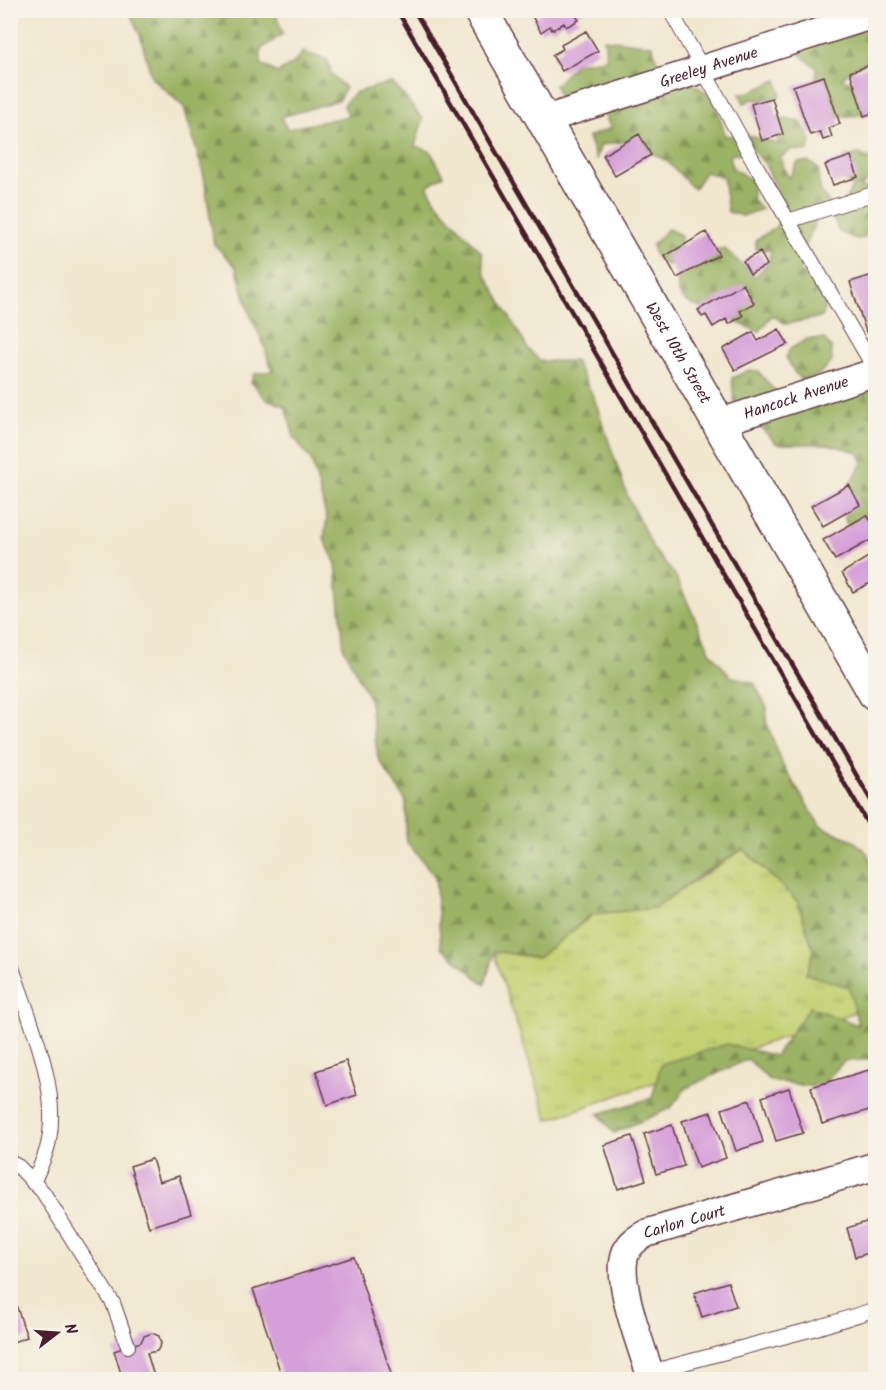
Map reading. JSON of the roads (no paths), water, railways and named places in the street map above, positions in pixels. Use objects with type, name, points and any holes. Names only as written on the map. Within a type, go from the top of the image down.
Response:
[{"type":"street","name":"West 10th Street","points":[[480,10],[876,695]]},
{"type":"street","name":"Greeley Avenue","points":[[543,120],[876,14]]},
{"type":"street","name":"Hancock Avenue","points":[[718,423],[876,371]]},
{"type":"street","name":"Carlon Court","points":[[651,1376],[624,1285],[622,1267],[626,1252],[634,1240],[646,1233],[876,1166]]},
{"type":"lane","points":[[670,10],[788,221],[876,371]]},
{"type":"lane","points":[[788,221],[876,193]]},
{"type":"lane","points":[[10,962],[46,1077],[52,1106],[49,1141],[33,1183]]},
{"type":"lane","points":[[10,1162],[43,1192],[113,1303],[128,1346]]},
{"type":"lane","points":[[651,1376],[876,1309]]},
{"type":"railway","points":[[397,10],[876,838]]},
{"type":"railway","points":[[414,10],[876,809]]}]
